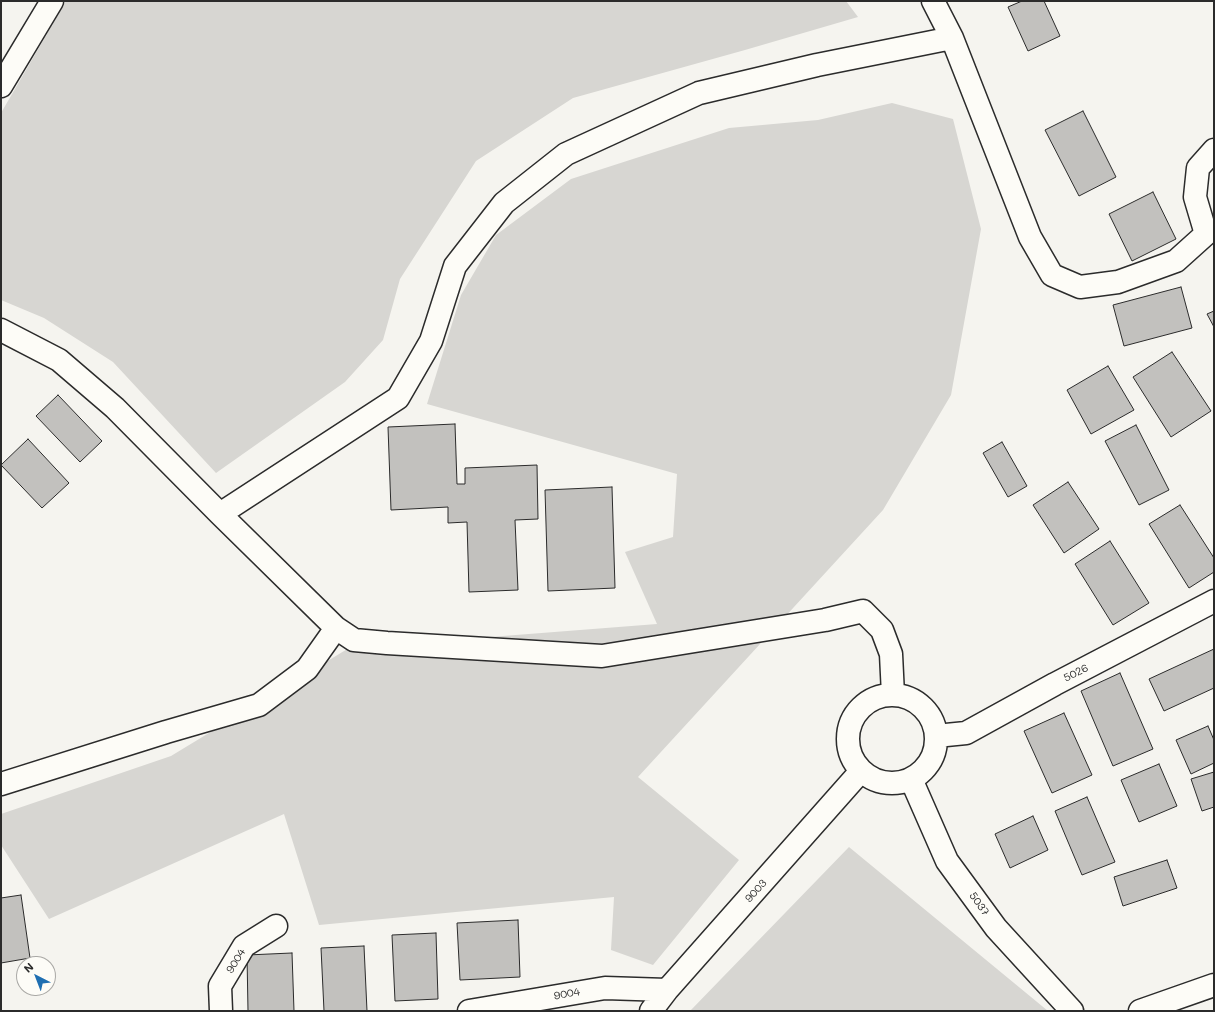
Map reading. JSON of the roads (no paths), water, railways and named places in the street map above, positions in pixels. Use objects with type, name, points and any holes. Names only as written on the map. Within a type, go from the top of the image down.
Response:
[{"type":"street","points":[[1,86],[52,1]]},
{"type":"street","points":[[932,1],[952,38],[1030,237],[1052,275],[1080,287],[1118,282],[1176,261],[1206,234],[1195,197],[1198,168],[1214,150]]},
{"type":"street","points":[[220,514],[398,398],[431,341],[456,266],[504,203],[566,154],[699,94],[817,65],[952,38]]},
{"type":"street","points":[[1,330],[59,360],[115,408],[336,628],[354,640],[602,656],[818,622],[863,612],[882,630],[891,654],[893,695]]},
{"type":"street","name":"5026","points":[[936,736],[966,733],[1055,684],[1214,601]]},
{"type":"street","points":[[1,784],[166,732],[259,705],[307,669],[336,628]]},
{"type":"street","points":[[893,695],[906,697],[918,703],[927,712],[934,723],[936,736],[935,750],[930,762],[922,772],[911,780],[898,783],[884,783],[872,779],[861,771],[853,761],[849,748],[848,735],[851,722],[858,711],[868,702],[880,696],[893,695]]},
{"type":"street","name":"9003","points":[[651,1011],[667,990],[861,771]]},
{"type":"street","name":"5037","points":[[911,780],[947,861],[996,928],[1072,1011]]},
{"type":"street","name":"9004","points":[[221,1011],[220,986],[244,946],[276,926]]},
{"type":"street","points":[[1140,1011],[1214,985]]},
{"type":"street","name":"9004","points":[[469,1011],[605,988],[667,990]]}]
